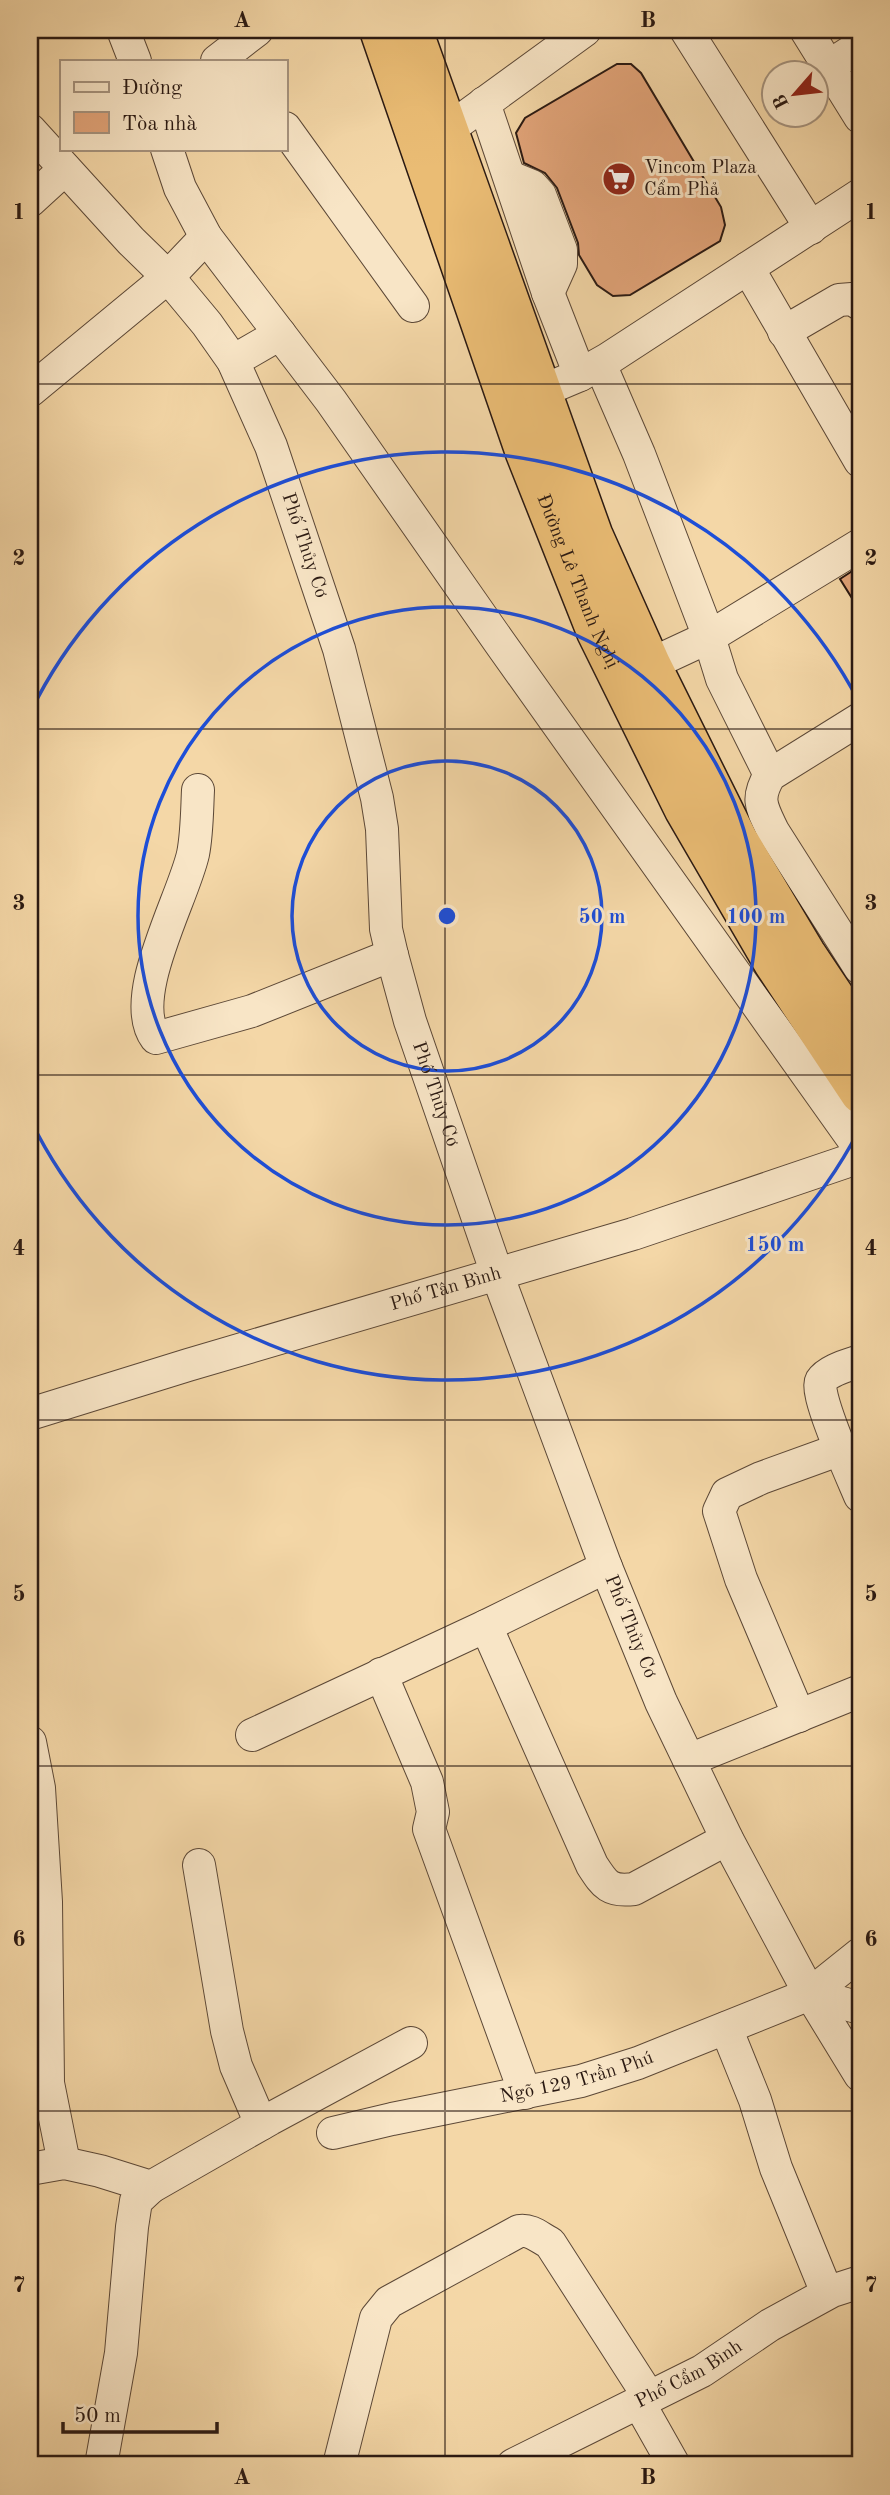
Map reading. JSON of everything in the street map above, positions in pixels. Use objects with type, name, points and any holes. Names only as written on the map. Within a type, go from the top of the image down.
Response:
[{"type":"highway","name":"Đường Lê Thanh Nghị","points":[[379,30],[525,453],[596,632],[636,674],[806,953],[860,1034]]},
{"type":"highway","name":"Đường Lê Thanh Nghị","points":[[413,30],[593,534],[636,674],[684,810],[773,963],[860,1094]]},
{"type":"street","points":[[123,30],[135,60]]},
{"type":"street","points":[[228,58],[257,30]]},
{"type":"street","points":[[449,129],[585,30]]},
{"type":"street","points":[[686,30],[811,228]]},
{"type":"street","points":[[806,30],[825,60]]},
{"type":"street","points":[[830,65],[860,46]]},
{"type":"street","points":[[830,68],[860,117]]},
{"type":"street","points":[[484,103],[510,177],[532,186],[540,195],[561,250],[561,264],[548,292],[639,454],[722,678],[770,775]]},
{"type":"street","name":"Phố Thủy Cơ","points":[[30,130],[162,271],[207,324],[233,361],[271,446],[339,649],[377,798],[382,829],[386,929],[410,1021],[497,1274],[606,1567],[661,1702],[727,1839],[810,1994],[860,2075]]},
{"type":"street","points":[[287,131],[413,306]]},
{"type":"street","points":[[167,150],[180,188],[206,237],[331,401],[860,1149]]},
{"type":"street","points":[[30,201],[65,169]]},
{"type":"street","points":[[542,391],[590,370],[860,195]]},
{"type":"street","points":[[30,391],[123,304],[206,237]]},
{"type":"street","points":[[748,268],[860,461]]},
{"type":"street","points":[[785,332],[839,300],[852,299],[860,304]]},
{"type":"street","points":[[30,372],[123,304]]},
{"type":"street","points":[[233,361],[280,334]]},
{"type":"street","points":[[636,674],[709,637],[860,545]]},
{"type":"street","points":[[860,719],[770,775],[760,797],[763,811],[773,831],[860,968]]},
{"type":"street","points":[[198,790],[193,854],[164,934],[148,993],[146,1014],[156,1038],[252,1011],[392,955]]},
{"type":"street","name":"Phố Tân Bình","points":[[30,1414],[633,1234],[860,1157]]},
{"type":"street","points":[[860,1361],[828,1375],[821,1382],[820,1389],[860,1496]]},
{"type":"street","points":[[799,1716],[741,1579],[719,1511],[727,1494],[761,1478],[841,1449]]},
{"type":"street","points":[[253,1735],[606,1567]]},
{"type":"street","points":[[486,1626],[592,1865],[604,1884],[618,1891],[634,1889],[727,1839]]},
{"type":"street","points":[[381,1674],[427,1782],[433,1812],[429,1829],[525,2092]]},
{"type":"street","points":[[689,1760],[860,1690]]},
{"type":"street","points":[[30,1742],[39,1788],[37,1876],[48,2083],[64,2163]]},
{"type":"street","points":[[199,1865],[227,2031],[236,2066],[261,2124]]},
{"type":"street","name":"Ngõ 129 Trần Phú","points":[[333,2133],[581,2081],[627,2067],[810,1994],[860,1954]]},
{"type":"street","points":[[810,1994],[860,2008]]},
{"type":"street","points":[[726,2028],[755,2100],[776,2168],[827,2293]]},
{"type":"street","points":[[102,2465],[121,2353],[136,2201],[151,2187],[411,2043]]},
{"type":"street","points":[[30,2169],[64,2163],[151,2187]]},
{"type":"street","points":[[339,2465],[376,2318],[380,2312],[389,2302],[519,2231],[526,2230],[550,2243],[644,2400],[674,2465]]},
{"type":"street","name":"Phố Cẩm Bình","points":[[513,2465],[702,2371],[770,2325],[827,2293],[860,2282]]},
{"type":"building","name":"Vincom Plaza Cẩm Phả","points":[[617,64],[631,64],[641,73],[721,207],[725,225],[720,241],[630,295],[613,296],[597,285],[579,255],[578,243],[557,188],[545,173],[524,163],[516,133],[525,118]]},
{"type":"building","points":[[860,566],[860,611],[840,579]]},
{"type":"place","name":"Vincom Plaza Cẩm Phả","points":[[619,179]]}]
